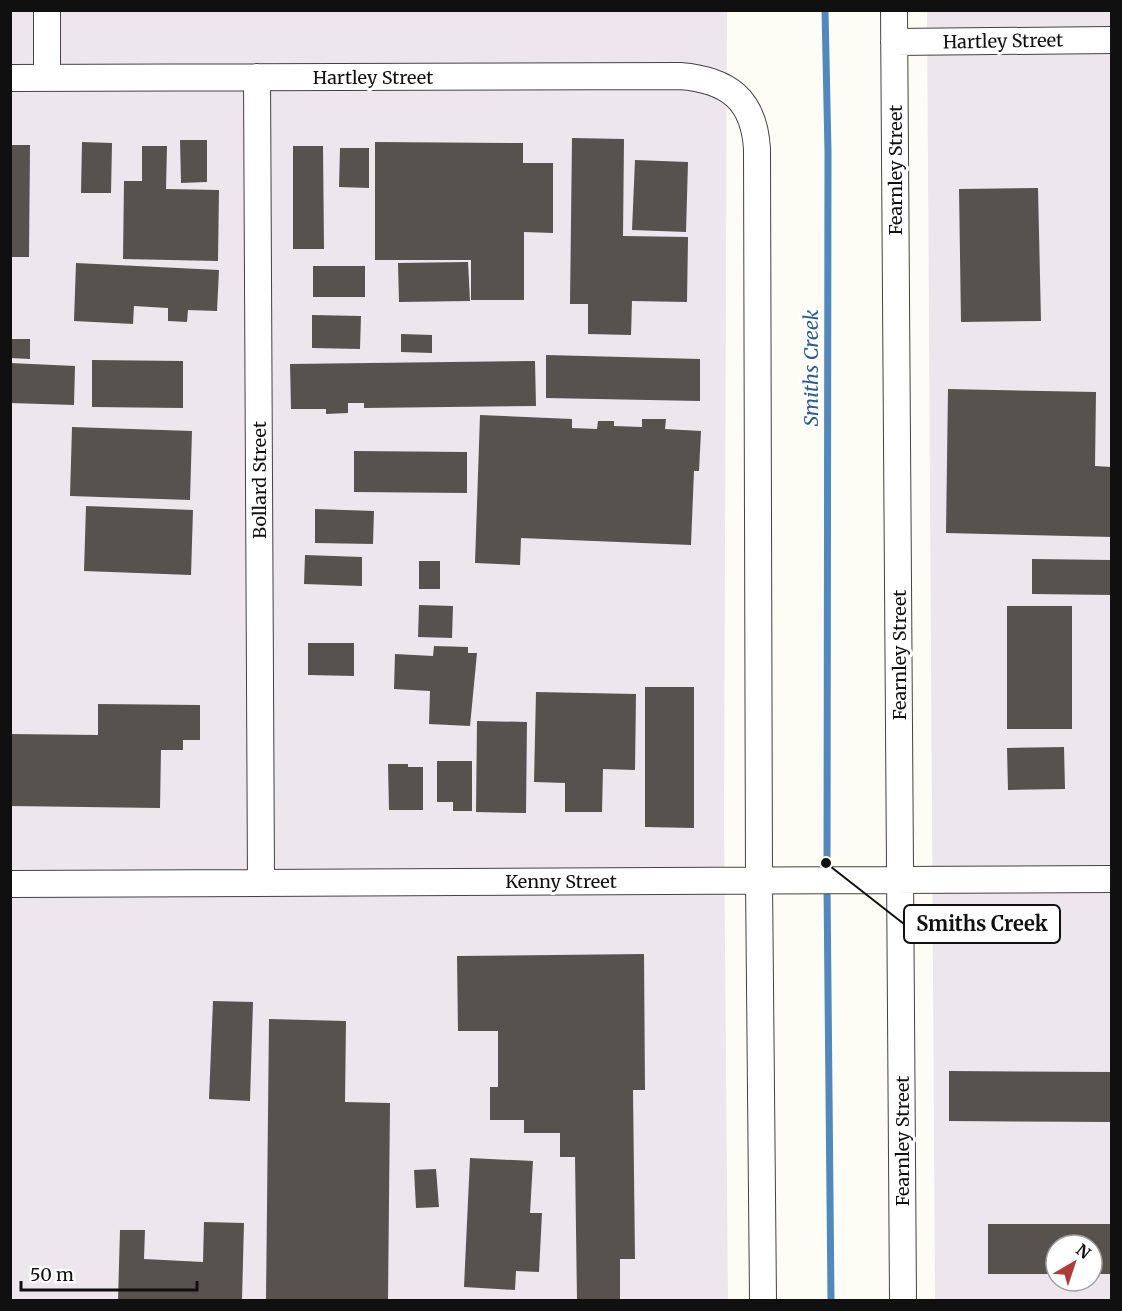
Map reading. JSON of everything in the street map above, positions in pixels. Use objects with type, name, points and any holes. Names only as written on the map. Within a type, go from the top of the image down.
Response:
[{"type":"street","points":[[47,10],[47,78]]},
{"type":"street","name":"Fearnley Street","points":[[894,10],[903,1300]]},
{"type":"street","name":"Hartley Street","points":[[894,42],[1112,39]]},
{"type":"street","name":"Hartley Street","points":[[10,78],[680,76],[717,82],[732,92],[746,106],[753,120],[757,148],[759,880]]},
{"type":"street","name":"Bollard Street","points":[[257,77],[261,883]]},
{"type":"street","name":"Kenny Street","points":[[10,884],[1112,879]]},
{"type":"street","points":[[759,880],[764,1300]]},
{"type":"shaded area","points":[[10,11],[727,11],[724,824],[728,1300],[11,1300]]},
{"type":"shaded area","points":[[927,11],[1111,11],[1111,1300],[935,1300]]},
{"type":"building","points":[[572,138],[624,139],[623,236],[688,237],[687,302],[632,301],[631,335],[588,334],[588,304],[570,304]]},
{"type":"building","points":[[180,140],[207,140],[207,182],[181,183]]},
{"type":"building","points":[[82,142],[112,143],[111,193],[81,193]]},
{"type":"building","points":[[375,142],[523,143],[523,163],[553,163],[553,233],[524,232],[524,300],[471,300],[471,260],[375,260]]},
{"type":"building","points":[[10,145],[30,145],[29,257],[10,257]]},
{"type":"building","points":[[142,146],[167,146],[166,189],[219,190],[218,261],[123,259],[124,181],[142,181]]},
{"type":"building","points":[[293,146],[323,146],[324,249],[293,249]]},
{"type":"building","points":[[340,148],[369,148],[369,188],[339,187]]},
{"type":"building","points":[[635,160],[688,162],[686,232],[632,230]]},
{"type":"building","points":[[1038,188],[1041,321],[961,322],[959,189]]},
{"type":"building","points":[[468,262],[470,301],[399,302],[398,263]]},
{"type":"building","points":[[76,263],[219,270],[217,311],[188,310],[187,322],[168,321],[168,308],[134,306],[133,324],[74,321]]},
{"type":"building","points":[[313,266],[365,266],[365,297],[313,297]]},
{"type":"building","points":[[312,315],[361,316],[360,349],[312,348]]},
{"type":"building","points":[[401,334],[432,335],[432,353],[401,352]]},
{"type":"building","points":[[10,339],[30,339],[30,359],[10,358]]},
{"type":"building","points":[[546,355],[700,359],[700,401],[546,398]]},
{"type":"building","points":[[92,360],[183,361],[183,408],[92,407]]},
{"type":"building","points":[[535,361],[536,406],[364,408],[364,403],[348,403],[348,413],[326,414],[326,409],[291,409],[290,364]]},
{"type":"building","points":[[10,363],[75,366],[74,405],[10,403]]},
{"type":"building","points":[[948,389],[1096,392],[1095,466],[1112,467],[1112,537],[946,533]]},
{"type":"building","points":[[480,415],[572,419],[572,428],[597,429],[598,421],[614,421],[614,426],[642,427],[642,419],[666,419],[665,429],[701,431],[699,471],[694,471],[691,545],[521,538],[520,565],[475,563]]},
{"type":"building","points":[[72,427],[192,431],[190,500],[70,496]]},
{"type":"building","points":[[354,451],[467,452],[467,493],[354,492]]},
{"type":"building","points":[[86,506],[193,510],[191,575],[84,571]]},
{"type":"building","points":[[315,509],[374,511],[373,544],[315,543]]},
{"type":"building","points":[[305,555],[362,557],[362,586],[304,584]]},
{"type":"building","points":[[1032,559],[1112,560],[1112,595],[1032,594]]},
{"type":"building","points":[[419,561],[440,561],[440,589],[419,589]]},
{"type":"building","points":[[419,605],[453,606],[452,638],[418,637]]},
{"type":"building","points":[[1007,606],[1072,606],[1072,729],[1007,729]]},
{"type":"building","points":[[308,643],[354,643],[354,676],[308,675]]},
{"type":"building","points":[[434,646],[468,647],[468,653],[477,653],[470,726],[429,724],[430,691],[394,689],[395,654],[433,656]]},
{"type":"building","points":[[645,687],[694,687],[694,828],[645,827]]},
{"type":"building","points":[[536,692],[636,694],[635,770],[603,769],[602,812],[565,812],[565,783],[534,782]]},
{"type":"building","points":[[98,704],[200,705],[200,740],[183,740],[183,750],[161,750],[160,808],[10,806],[10,734],[98,735]]},
{"type":"building","points":[[477,721],[527,722],[526,813],[476,812]]},
{"type":"building","points":[[1064,747],[1065,789],[1008,790],[1007,748]]},
{"type":"building","points":[[437,761],[472,761],[472,811],[453,811],[453,802],[437,802]]},
{"type":"building","points":[[388,764],[423,767],[423,810],[389,810]]},
{"type":"building","points":[[644,954],[645,1090],[633,1090],[635,1259],[620,1259],[620,1300],[577,1300],[575,1157],[560,1157],[560,1133],[524,1133],[524,1120],[490,1120],[490,1087],[498,1087],[498,1031],[458,1031],[457,956]]},
{"type":"building","points":[[213,1001],[253,1002],[250,1101],[209,1099]]},
{"type":"building","points":[[269,1019],[346,1021],[345,1102],[390,1103],[388,1300],[266,1300]]},
{"type":"building","points":[[949,1071],[1112,1072],[1112,1122],[949,1121]]},
{"type":"building","points":[[470,1158],[533,1161],[530,1213],[542,1213],[539,1272],[516,1271],[515,1290],[464,1287]]},
{"type":"building","points":[[436,1169],[439,1207],[416,1208],[414,1170]]},
{"type":"building","points":[[204,1222],[244,1223],[242,1300],[118,1300],[120,1230],[145,1230],[144,1259],[203,1262]]},
{"type":"building","points":[[988,1224],[1112,1224],[1112,1274],[1104,1274],[1104,1233],[1044,1233],[1044,1274],[988,1274]]},
{"type":"waterway","name":"Smiths Creek","points":[[825,10],[828,152],[827,875]]},
{"type":"waterway","name":"Smiths Creek","points":[[827,886],[831,1300]]},
{"type":"place","name":"Smiths Creek","points":[[826,863]]}]
